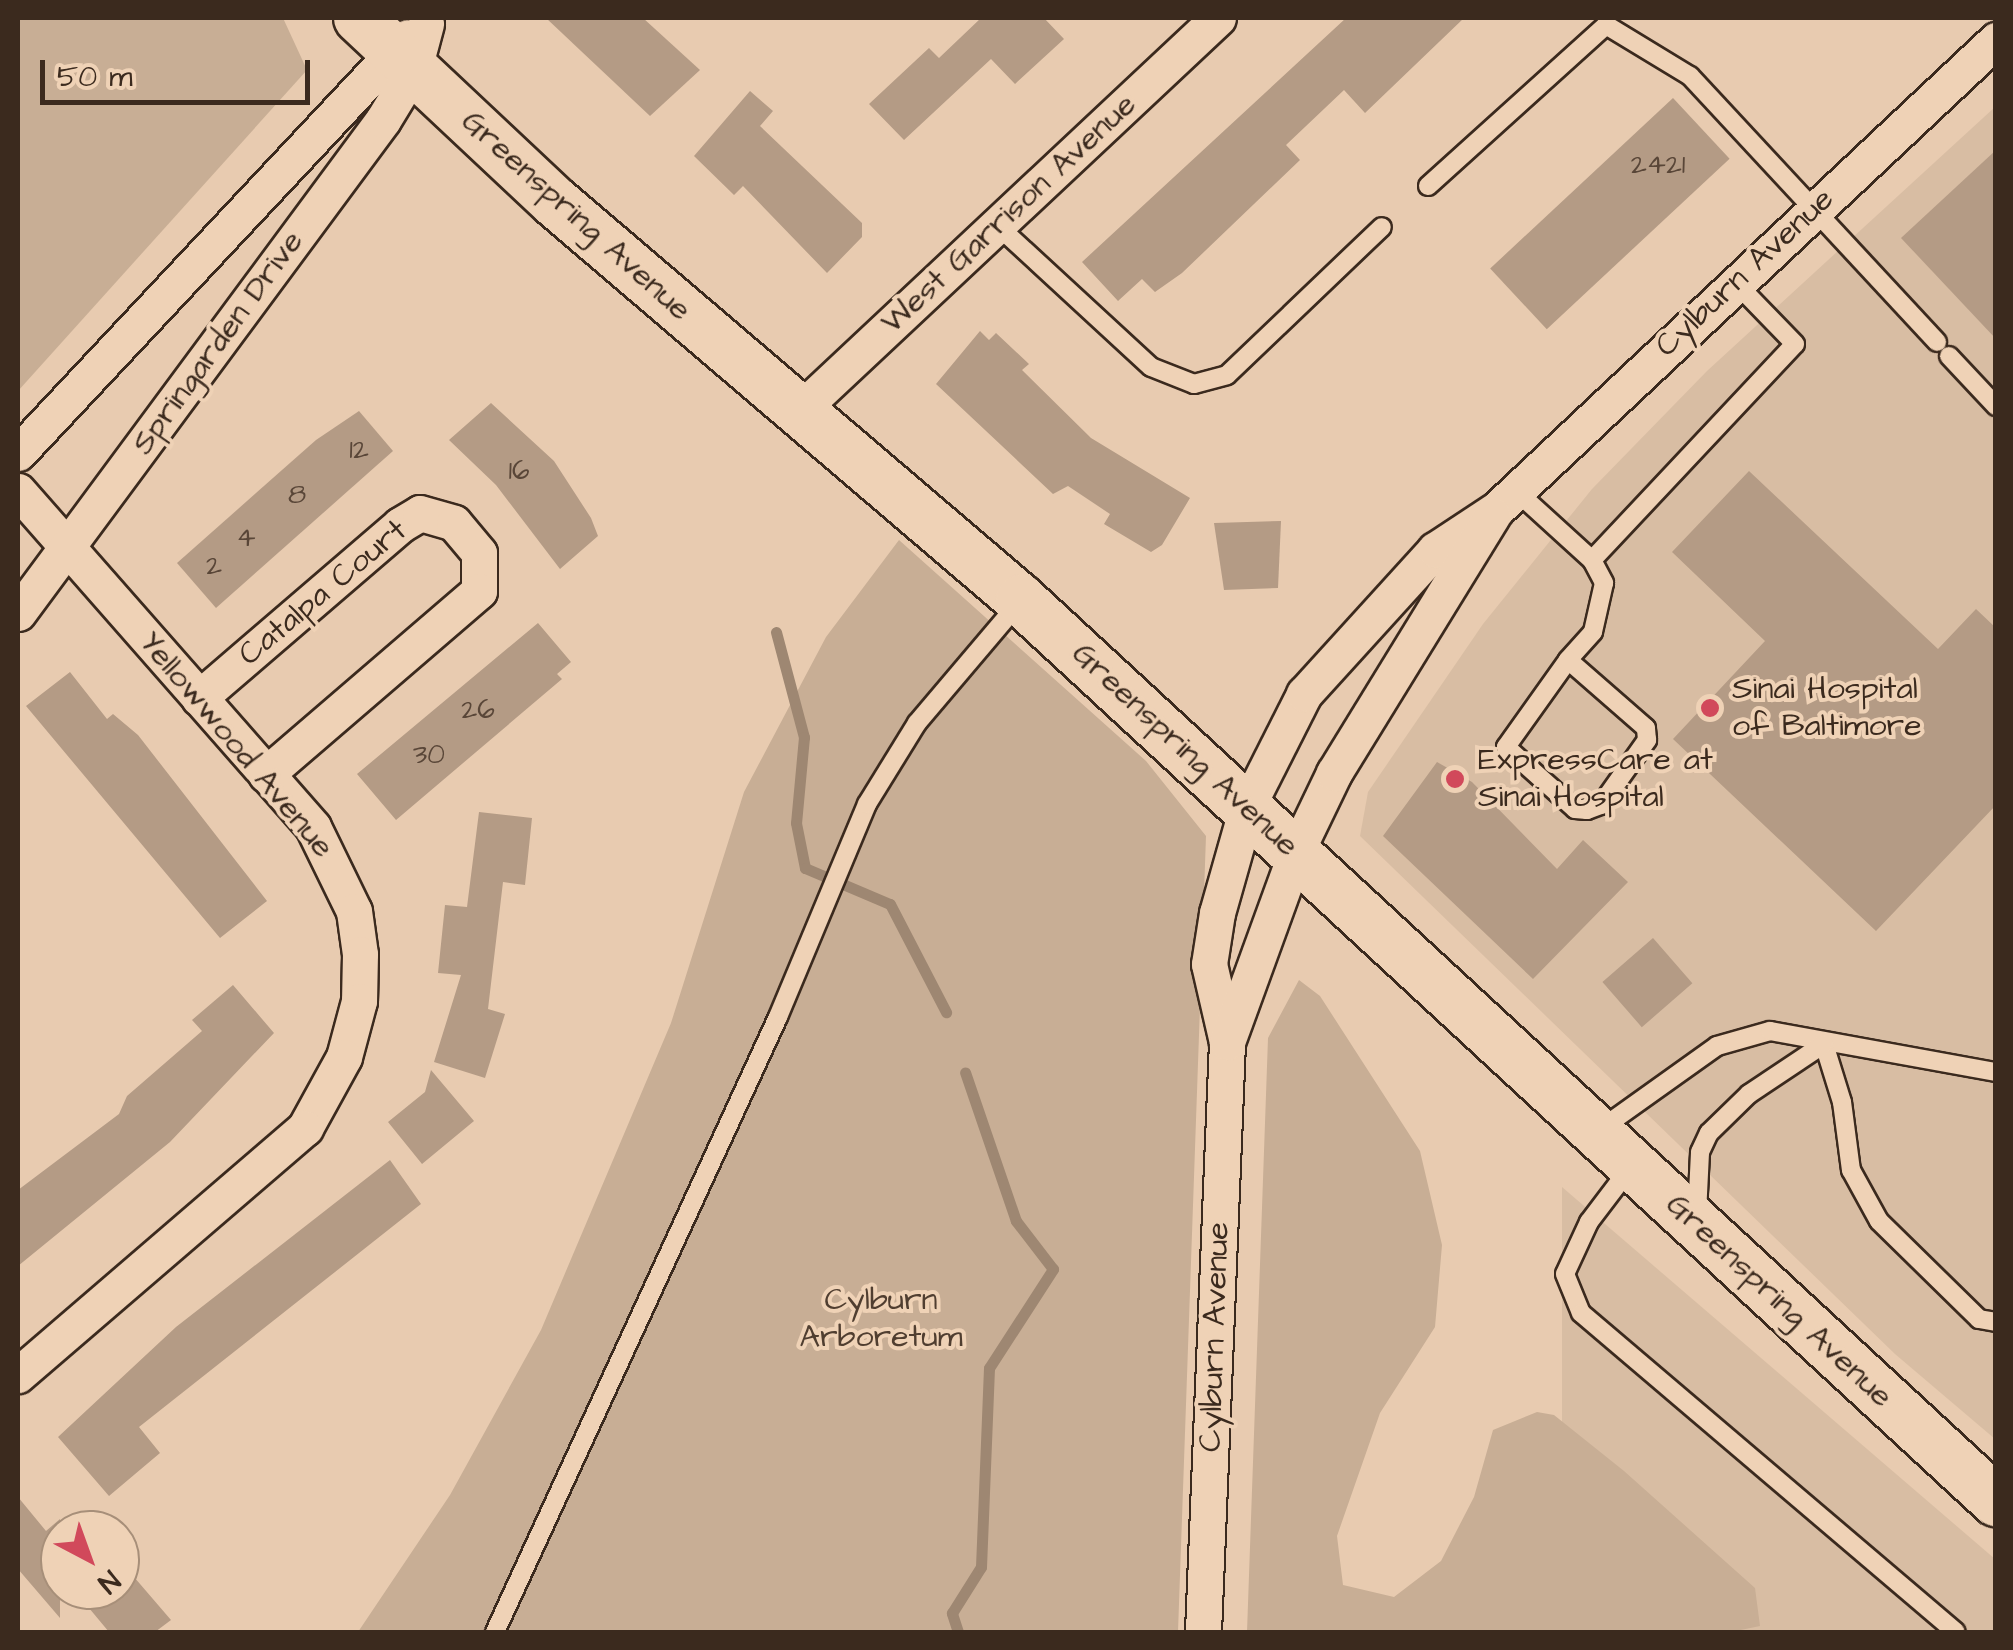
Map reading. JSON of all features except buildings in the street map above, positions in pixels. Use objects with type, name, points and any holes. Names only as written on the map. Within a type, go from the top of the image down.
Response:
[{"type":"main road","name":"Greenspring Avenue","points":[[404,35],[568,214],[1021,600],[1996,1501]]},
{"type":"street","name":"West Garrison Avenue","points":[[800,410],[1218,18]]},
{"type":"street","name":"Springarden Drive","points":[[18,453],[404,35]]},
{"type":"street","name":"Springarden Drive","points":[[18,613],[67,547],[404,35]]},
{"type":"street","name":"Cylburn Avenue","points":[[1203,1632],[1227,1042],[1209,964],[1248,807],[1277,738],[1349,637],[1435,550],[1506,499],[1996,40]]},
{"type":"street","name":"Yellowwood Avenue","points":[[18,491],[313,827],[354,911],[359,1001],[344,1057],[305,1128],[273,1160],[18,1376]]},
{"type":"street","name":"Cylburn Avenue","points":[[1227,1042],[1296,852],[1342,759],[1506,499]]},
{"type":"street","name":"Catalpa Court","points":[[199,698],[400,524],[420,513],[454,523],[479,553],[479,591],[266,774]]},
{"type":"lane","points":[[1428,186],[1606,25],[1690,76],[1996,406]]},
{"type":"lane","points":[[997,225],[1151,367],[1194,384],[1227,374],[1382,227]]},
{"type":"lane","points":[[1592,560],[1794,344],[1735,282]]},
{"type":"lane","points":[[1506,499],[1592,560],[1604,583],[1593,632],[1568,660],[1506,746],[1574,809],[1587,810],[1601,805],[1647,740],[1646,728],[1568,660]]},
{"type":"lane","points":[[496,1632],[806,952],[849,840],[917,722],[1021,600]]},
{"type":"lane","points":[[1596,1129],[1743,1036],[1770,1031],[1824,1044],[1996,1072]]},
{"type":"lane","points":[[1697,1224],[1700,1152],[1709,1133],[1748,1094],[1824,1044]]},
{"type":"lane","points":[[1824,1044],[1842,1102],[1850,1170],[1879,1221],[1979,1319],[1996,1322]]},
{"type":"lane","points":[[1633,1164],[1589,1222],[1566,1274],[1581,1314],[1956,1632]]},
{"type":"shaded area","name":"Sinai Hospital of Baltimore","points":[[1995,107],[1995,1439],[1895,1354],[1360,836],[1368,792],[1483,624],[1592,489],[1707,371]]},
{"type":"shaded area","points":[[1562,1187],[1995,1559],[1996,1632],[1562,1632]]},
{"type":"green space","points":[[18,18],[283,18],[307,70],[18,391]]},
{"type":"green space","name":"Cylburn Arboretum","points":[[899,540],[1146,761],[1206,836],[1178,1632],[358,1632],[450,1495],[541,1330],[671,1023],[744,792],[826,637]]},
{"type":"green space","points":[[1299,980],[1320,996],[1420,1151],[1442,1245],[1435,1327],[1380,1413],[1337,1536],[1343,1585],[1394,1597],[1441,1561],[1474,1497],[1493,1430],[1537,1412],[1554,1415],[1624,1471],[1755,1588],[1760,1626],[1731,1632],[1247,1632],[1268,1038]]},
{"type":"waterway","points":[[776,632],[804,737],[796,823],[805,868],[890,904],[946,1012]]},
{"type":"waterway","points":[[958,1632],[952,1613],[981,1567],[989,1368],[1053,1269],[1016,1221],[965,1072]]},
{"type":"place","name":"Sinai Hospital of Baltimore","points":[[1710,708]]},
{"type":"place","name":"ExpressCare at Sinai Hospital","points":[[1455,779]]}]
